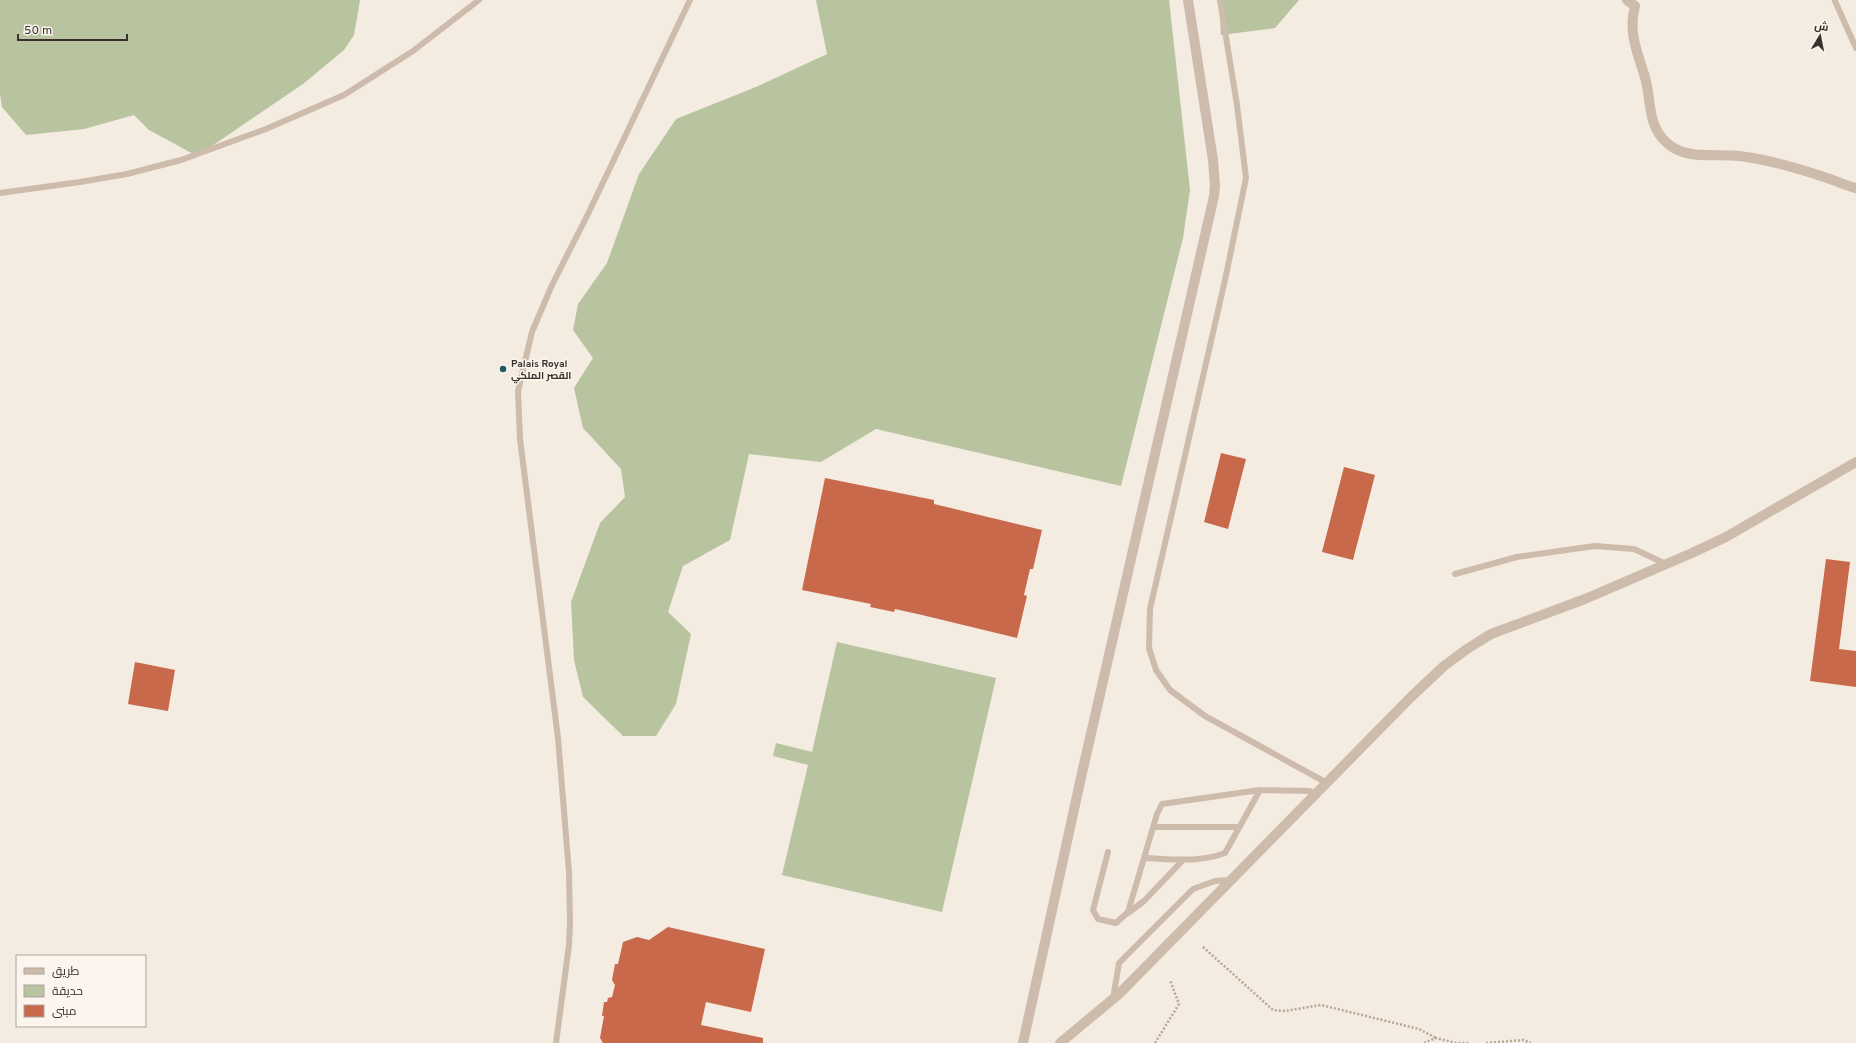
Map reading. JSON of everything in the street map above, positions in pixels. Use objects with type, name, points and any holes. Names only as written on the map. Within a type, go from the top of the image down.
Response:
[{"type":"street","points":[[1023,1043],[1082,772],[1216,186],[1214,160],[1188,0]]},
{"type":"street","points":[[1627,0],[1635,6],[1633,26],[1634,42],[1645,75],[1651,114],[1658,132],[1666,143],[1676,149],[1690,154],[1741,156],[1829,178],[1856,188]]},
{"type":"street","points":[[1060,1043],[1114,999],[1411,697],[1444,666],[1467,649],[1491,634],[1584,599],[1726,537],[1856,462]]},
{"type":"lane","points":[[0,193],[127,174],[181,160],[266,129],[344,95],[413,51],[479,0]]},
{"type":"lane","points":[[556,1043],[569,945],[569,872],[558,738],[520,439],[518,391],[532,332],[552,285],[588,214],[690,0]]},
{"type":"lane","points":[[1220,0],[1246,178],[1225,280],[1150,609],[1149,648],[1156,670],[1170,690],[1205,716],[1327,783]]},
{"type":"lane","points":[[1835,1],[1856,48]]},
{"type":"lane","points":[[1455,574],[1517,557],[1596,546],[1634,549],[1666,564]]},
{"type":"lane","points":[[1108,852],[1093,910],[1098,919],[1116,924],[1128,912],[1157,814],[1162,804],[1260,790],[1310,791],[1315,793]]},
{"type":"lane","points":[[1145,858],[1183,860],[1214,857],[1225,853],[1238,827],[1260,790]]},
{"type":"lane","points":[[1154,827],[1238,827]]},
{"type":"lane","points":[[1124,916],[1144,901],[1183,860]]},
{"type":"lane","points":[[1114,999],[1119,963],[1129,952],[1193,889],[1214,882],[1232,880]]},
{"type":"path","points":[[1204,946],[1273,1010],[1285,1011],[1321,1005],[1419,1029],[1436,1038],[1456,1043],[1470,1043]]},
{"type":"path","points":[[1156,1043],[1179,1004],[1170,980]]},
{"type":"path","points":[[1424,1043],[1436,1038]]},
{"type":"path","points":[[1486,1043],[1523,1040],[1531,1043]]},
{"type":"green space","points":[[0,0],[360,0],[354,35],[344,50],[303,84],[197,156],[149,130],[134,115],[84,129],[26,135],[2,107],[0,94]]},
{"type":"green space","points":[[816,0],[1169,0],[1190,190],[1183,238],[1121,486],[876,429],[821,462],[749,454],[730,540],[683,566],[668,612],[691,634],[676,704],[656,736],[623,736],[583,697],[574,660],[571,602],[600,523],[625,497],[621,469],[583,428],[574,388],[593,358],[573,330],[578,304],[607,263],[639,174],[676,119],[756,87],[827,54]]},
{"type":"green space","points":[[1219,0],[1299,0],[1275,28],[1221,35]]},
{"type":"green space","points":[[837,642],[996,678],[942,912],[782,875],[808,765],[773,756],[776,743],[812,752]]},
{"type":"building","points":[[1221,453],[1246,459],[1228,529],[1204,522]]},
{"type":"building","points":[[1344,467],[1375,475],[1353,560],[1322,552]]},
{"type":"building","points":[[825,478],[934,500],[934,504],[1042,530],[1033,569],[1030,569],[1024,595],[1027,596],[1017,638],[895,609],[894,612],[870,607],[871,604],[802,590]]},
{"type":"building","points":[[1826,559],[1850,562],[1839,649],[1856,651],[1856,687],[1810,681]]},
{"type":"building","points":[[135,662],[175,670],[168,711],[128,704]]},
{"type":"building","points":[[668,927],[765,949],[751,1012],[706,1002],[701,1025],[763,1038],[763,1043],[603,1043],[600,1038],[604,1016],[602,1016],[604,1002],[607,1002],[608,998],[612,997],[615,985],[612,980],[615,964],[618,964],[623,942],[637,937],[649,940]]},
{"type":"place","name":"Palais Royal القصر الملكي","points":[[503,369]]}]
